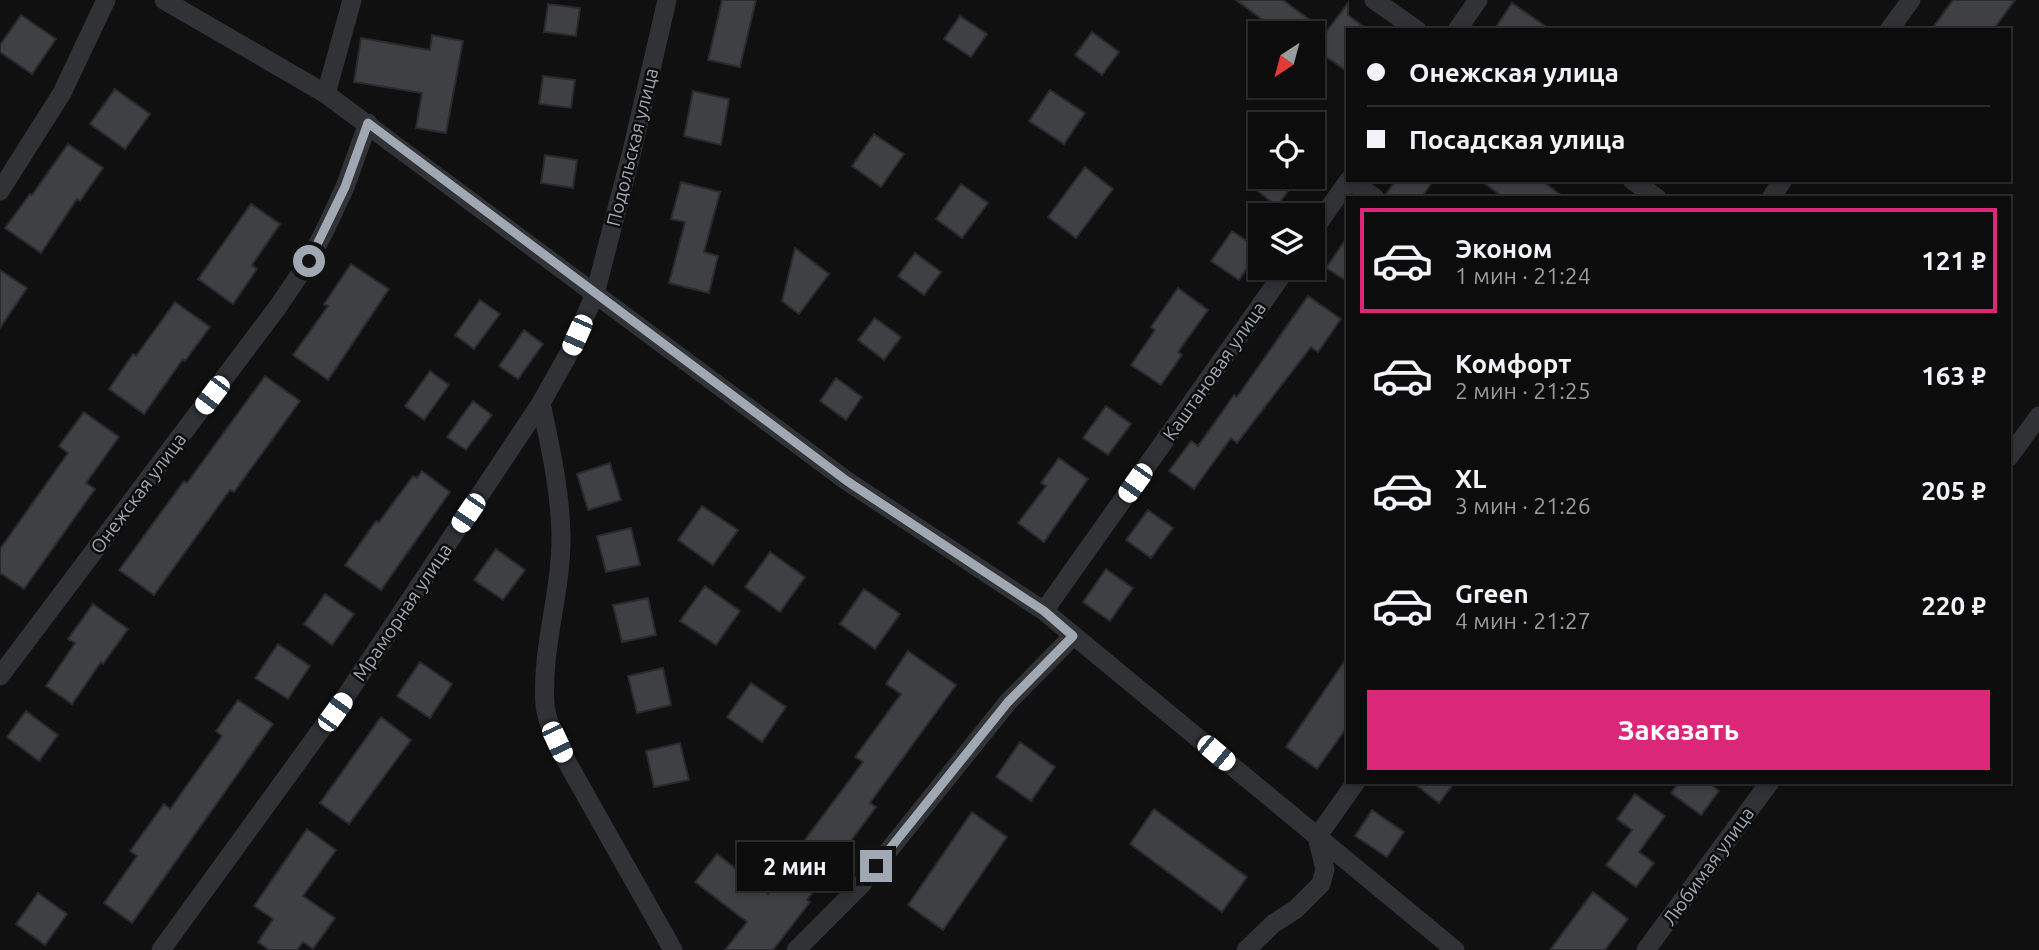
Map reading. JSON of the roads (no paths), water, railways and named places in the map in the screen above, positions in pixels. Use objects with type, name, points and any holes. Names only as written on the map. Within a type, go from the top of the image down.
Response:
[{"type":"street","points":[[0,191],[62,93],[106,0]]},
{"type":"street","points":[[164,0],[326,94],[368,123],[847,481],[1044,611],[1455,950]]},
{"type":"street","points":[[326,94],[352,0]]},
{"type":"street","name":"Подольская улица","points":[[595,294],[667,0]]},
{"type":"street","points":[[1374,0],[1414,28]]},
{"type":"street","points":[[1458,28],[1478,0]]},
{"type":"street","points":[[1890,28],[1911,0]]},
{"type":"street","name":"Онежская улица","points":[[0,676],[278,308],[309,261],[345,187],[368,123]]},
{"type":"street","points":[[1325,214],[1349,182]]},
{"type":"street","points":[[1353,182],[1372,196]]},
{"type":"street","points":[[1635,182],[1654,196]]},
{"type":"street","name":"Каштановая улица","points":[[1044,611],[1278,280]]},
{"type":"street","name":"Мраморная улица","points":[[161,950],[351,690],[541,402],[568,355],[595,294]]},
{"type":"street","points":[[541,402],[556,474],[561,536],[545,706],[551,729],[563,755],[673,950]]},
{"type":"street","points":[[2011,454],[2039,416]]},
{"type":"street","points":[[796,950],[861,885],[1008,702],[1073,636]]},
{"type":"street","points":[[1246,950],[1273,925],[1296,909],[1321,884],[1325,869],[1317,837],[1355,784]]},
{"type":"street","name":"Любимая улица","points":[[1646,950],[1769,784]]}]
